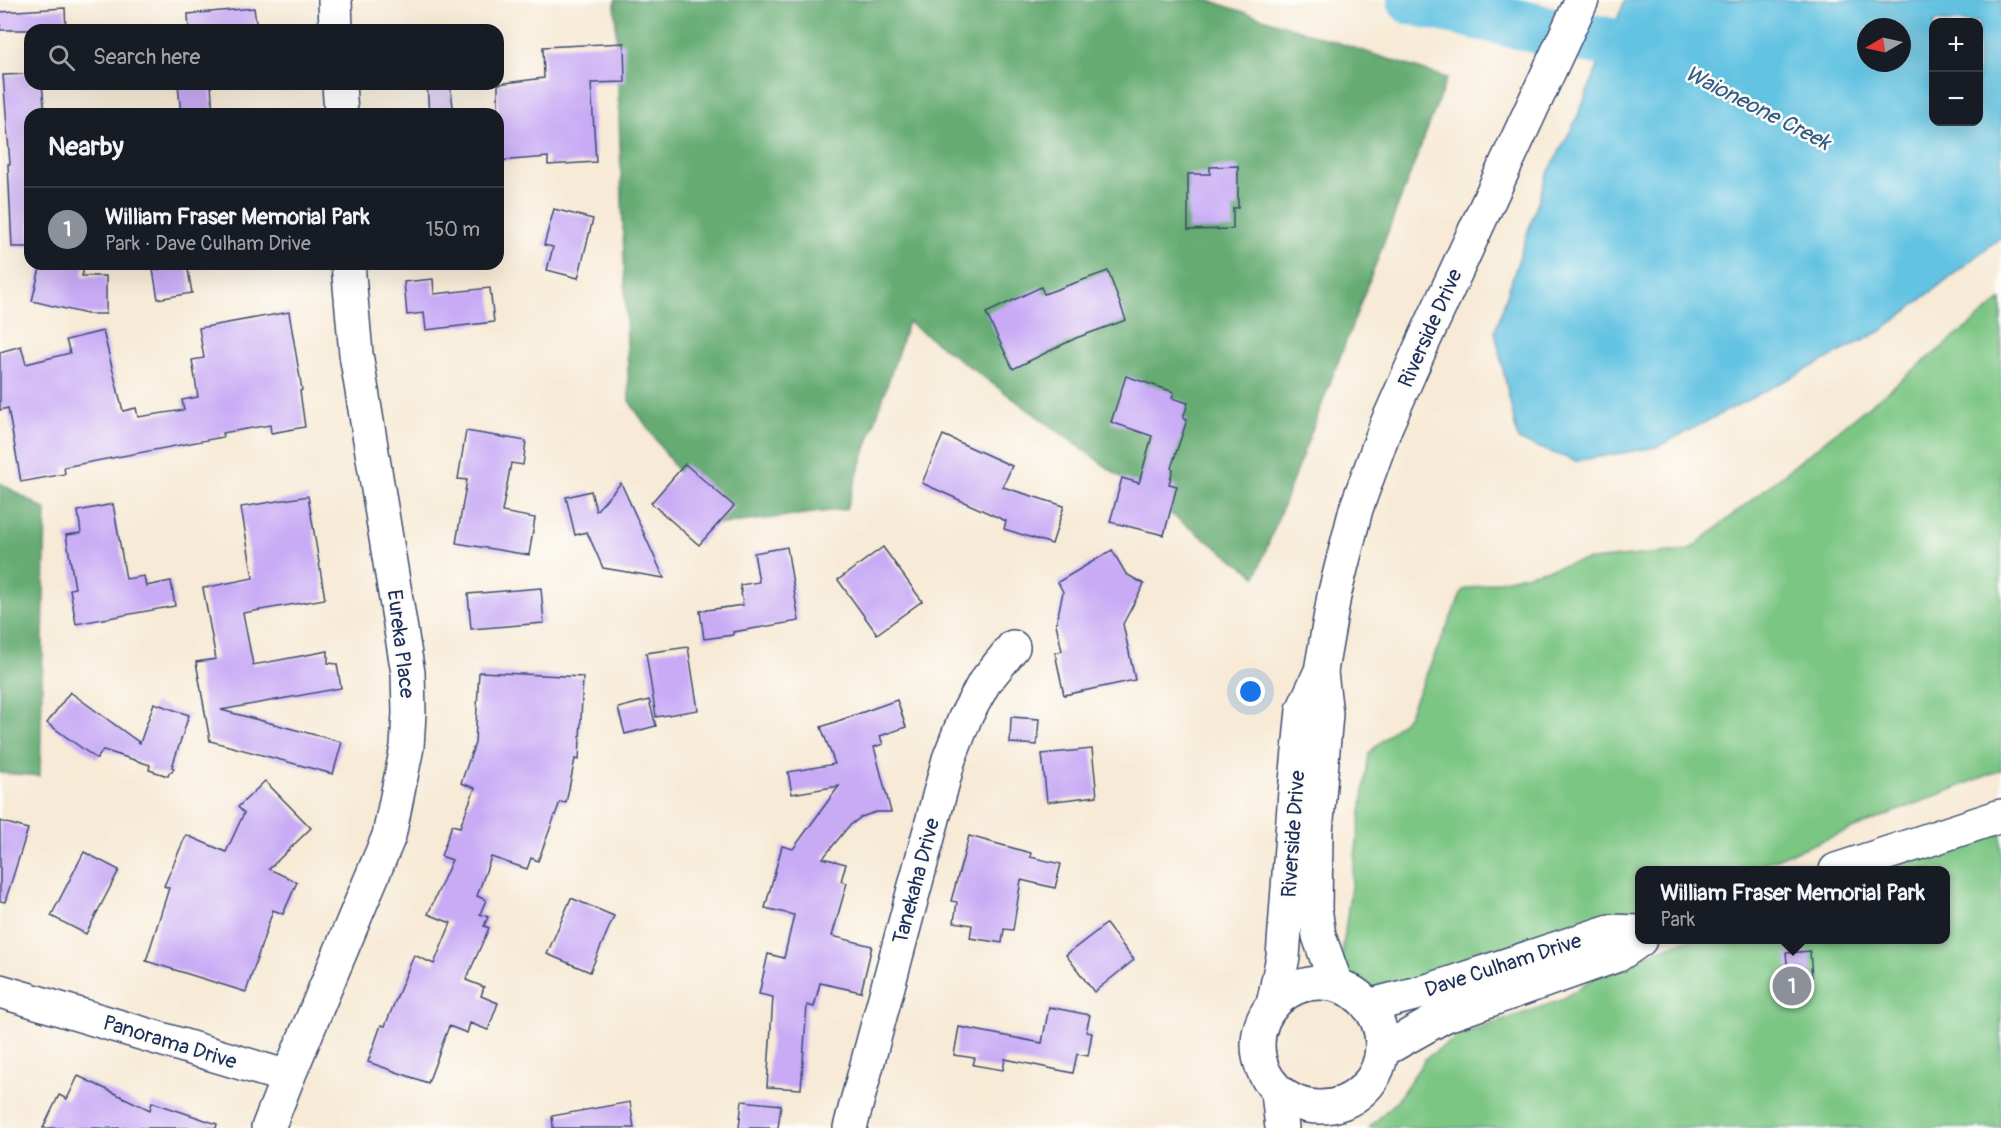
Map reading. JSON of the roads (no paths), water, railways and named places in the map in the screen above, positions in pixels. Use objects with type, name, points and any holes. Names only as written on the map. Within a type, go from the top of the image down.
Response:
[{"type":"main road","points":[[335,0],[336,24]]},
{"type":"main road","name":"Riverside Drive","points":[[1274,1000],[1283,957],[1303,710],[1321,671],[1334,596],[1356,509],[1386,426],[1582,0]]},
{"type":"main road","points":[[339,90],[341,108]]},
{"type":"main road","name":"Eureka Place","points":[[288,1077],[389,836],[408,736],[408,673],[356,354],[349,270]]},
{"type":"main road","name":"Tanekaha Drive","points":[[850,1128],[949,759],[965,718],[984,683],[1013,647]]},
{"type":"main road","name":"Riverside Drive","points":[[1321,671],[1326,714],[1316,832],[1315,908],[1319,936],[1336,984]]},
{"type":"main road","points":[[1848,866],[2001,816]]},
{"type":"main road","name":"Dave Culham Drive","points":[[1368,1006],[1430,990],[1610,931],[1635,932]]},
{"type":"main road","name":"Dave Culham Drive","points":[[1382,1051],[1444,1016],[1618,955],[1635,943]]},
{"type":"main road","points":[[1315,982],[1336,984],[1350,990],[1368,1006],[1376,1016],[1382,1036],[1381,1062],[1373,1077],[1359,1093],[1341,1103],[1320,1107],[1301,1105],[1278,1093],[1266,1076],[1258,1055],[1259,1034],[1266,1013],[1274,1000],[1296,988],[1315,982]]},
{"type":"main road","name":"Panorama Drive","points":[[0,991],[288,1077]]},
{"type":"main road","points":[[268,1128],[288,1077]]},
{"type":"main road","points":[[1278,1093],[1282,1128]]},
{"type":"main road","points":[[1332,1128],[1347,1100]]},
{"type":"water","points":[[1625,0],[2001,0],[2001,237],[1881,331],[1657,447],[1575,461],[1518,440],[1495,331],[1546,177],[1576,120]]},
{"type":"waterway","name":"Waioneone Creek","points":[[1412,0],[1552,32],[1608,42],[1671,63]]},
{"type":"place","name":"William Fraser Memorial Park","points":[[1792,986]]}]
